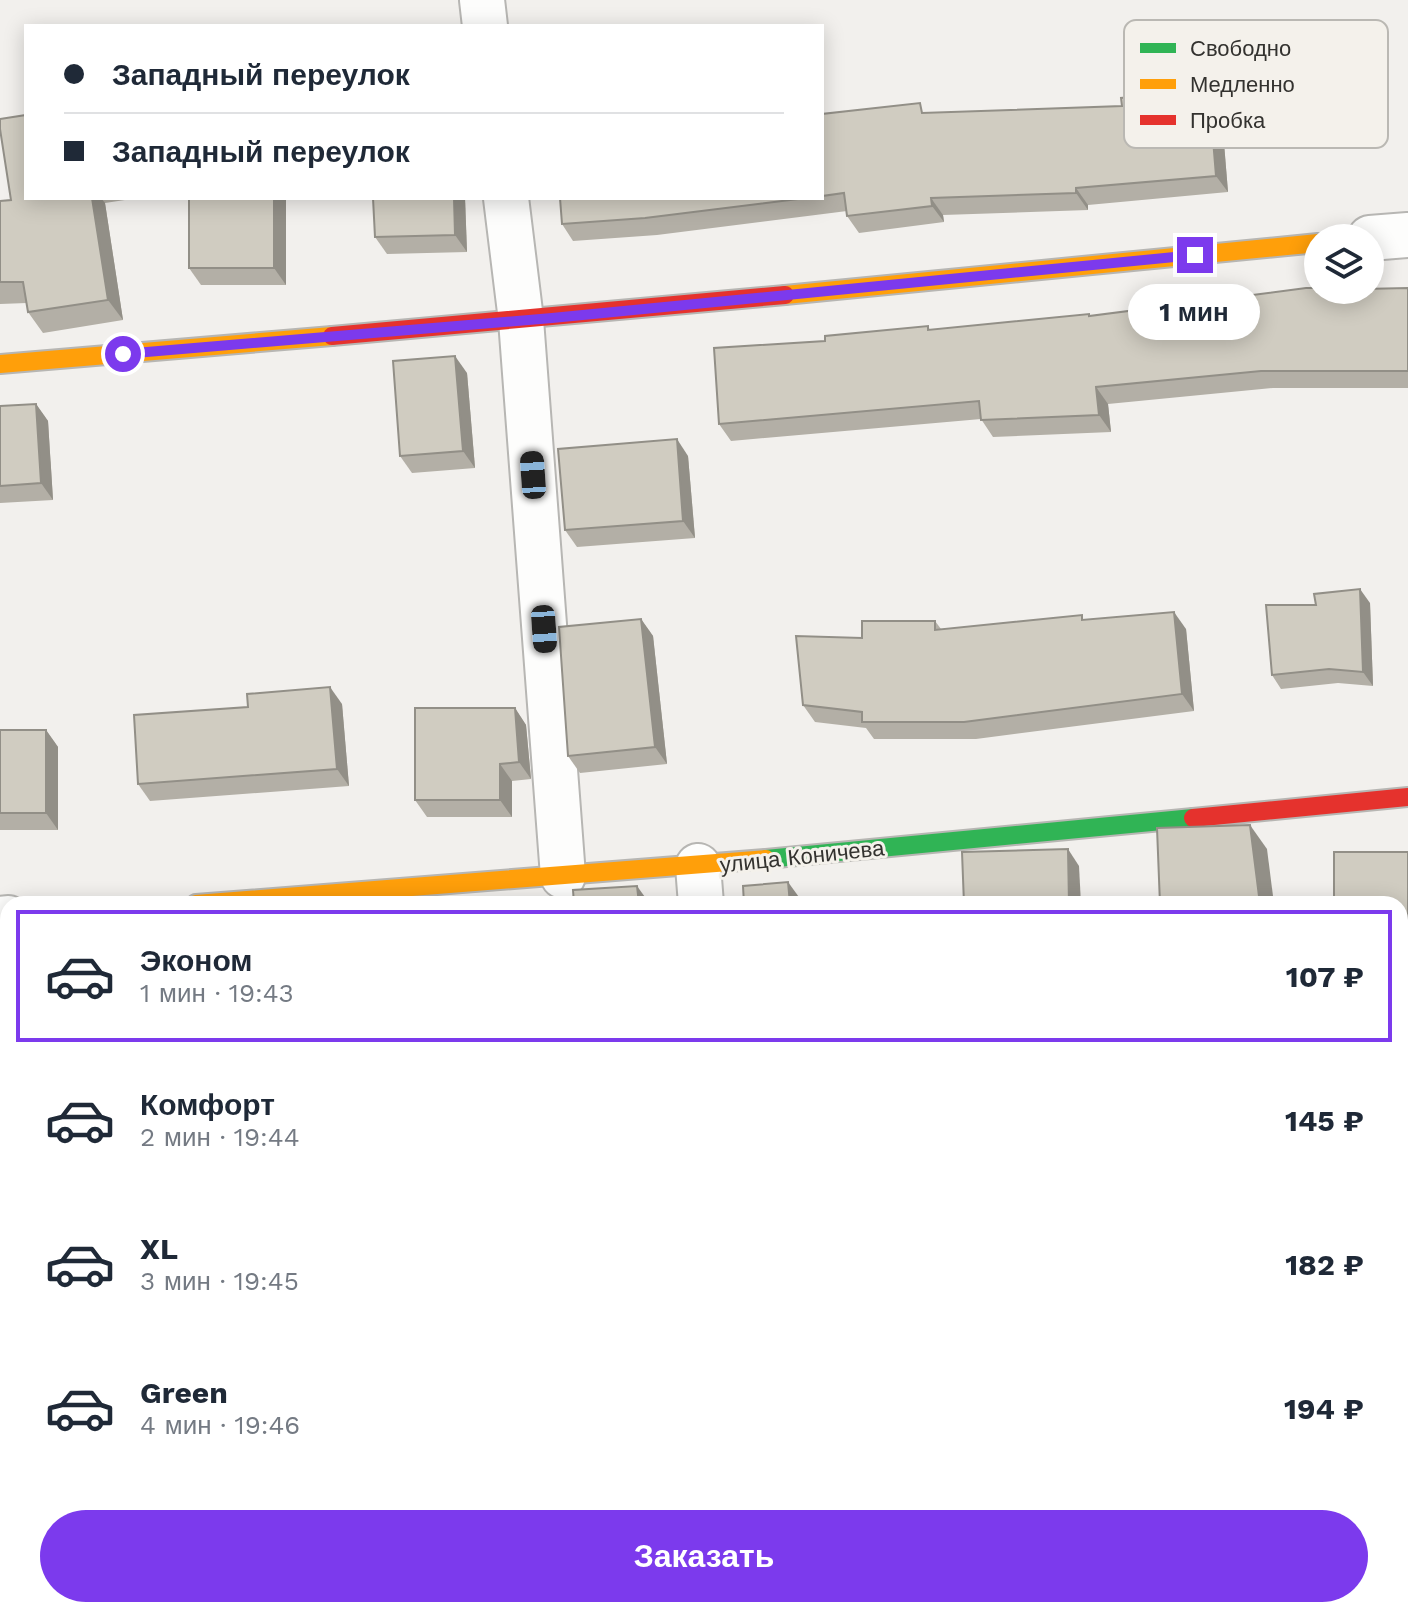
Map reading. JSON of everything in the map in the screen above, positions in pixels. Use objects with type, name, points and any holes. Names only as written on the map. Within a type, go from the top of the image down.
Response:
[{"type":"street","points":[[482,0],[485,24]]},
{"type":"street","points":[[506,200],[521,320],[563,876]]},
{"type":"street","points":[[1384,237],[1408,235]]},
{"type":"street","points":[[0,364],[521,320],[1304,244]]},
{"type":"street","name":"улица Коничева","points":[[301,896],[563,876],[700,885],[1408,797]]},
{"type":"building","points":[[1121,98],[1124,98],[1124,148],[1214,148],[1216,176],[1076,188],[1076,193],[931,198],[932,206],[847,216],[844,193],[824,196],[824,114],[920,103],[922,113],[1122,106]]},
{"type":"building","points":[[24,115],[24,200],[92,200],[108,300],[28,312],[23,282],[0,282],[0,201],[11,200],[0,119]]},
{"type":"building","points":[[189,200],[274,200],[274,268],[189,268]]},
{"type":"building","points":[[373,200],[454,200],[455,235],[375,237]]},
{"type":"building","points":[[560,200],[790,200],[645,218],[562,224]]},
{"type":"building","points":[[1304,288],[1304,304],[1384,304],[1384,289],[1408,288],[1408,371],[1261,371],[1096,387],[1099,415],[981,420],[979,401],[719,424],[714,348],[825,341],[825,336],[928,326],[928,330],[1089,316]]},
{"type":"building","points":[[455,356],[463,451],[400,456],[393,361]]},
{"type":"building","points":[[36,404],[41,483],[0,486],[0,406]]},
{"type":"building","points":[[677,439],[683,521],[565,530],[558,449]]},
{"type":"building","points":[[1360,589],[1363,672],[1329,669],[1272,675],[1266,605],[1316,605],[1314,594]]},
{"type":"building","points":[[1174,612],[1182,694],[964,722],[862,722],[862,712],[803,705],[796,636],[862,638],[862,621],[935,621],[935,630],[1082,615],[1082,620]]},
{"type":"building","points":[[641,619],[655,747],[568,756],[559,627]]},
{"type":"building","points":[[330,687],[337,769],[138,784],[134,715],[248,707],[247,694]]},
{"type":"building","points":[[415,708],[515,708],[519,762],[500,764],[500,800],[415,800]]},
{"type":"building","points":[[0,730],[46,730],[46,813],[0,813]]},
{"type":"building","points":[[1250,825],[1259,896],[1160,896],[1157,828]]},
{"type":"building","points":[[1068,849],[1069,896],[964,896],[962,852]]},
{"type":"building","points":[[1334,852],[1408,852],[1408,896],[1334,896]]},
{"type":"building","points":[[788,882],[789,896],[744,896],[743,886]]},
{"type":"building","points":[[637,886],[638,896],[573,896],[573,890]]},
{"type":"traffic: fast","points":[[766,859],[1193,818]]},
{"type":"traffic: slow","points":[[785,295],[1304,244]]},
{"type":"traffic: slow","points":[[0,364],[332,336]]},
{"type":"traffic: slow","points":[[297,896],[766,859]]},
{"type":"traffic: jam","points":[[332,336],[785,295]]},
{"type":"traffic: jam","points":[[1193,818],[1408,797]]},
{"type":"route","points":[[123,354],[552,318],[1195,255]]}]
